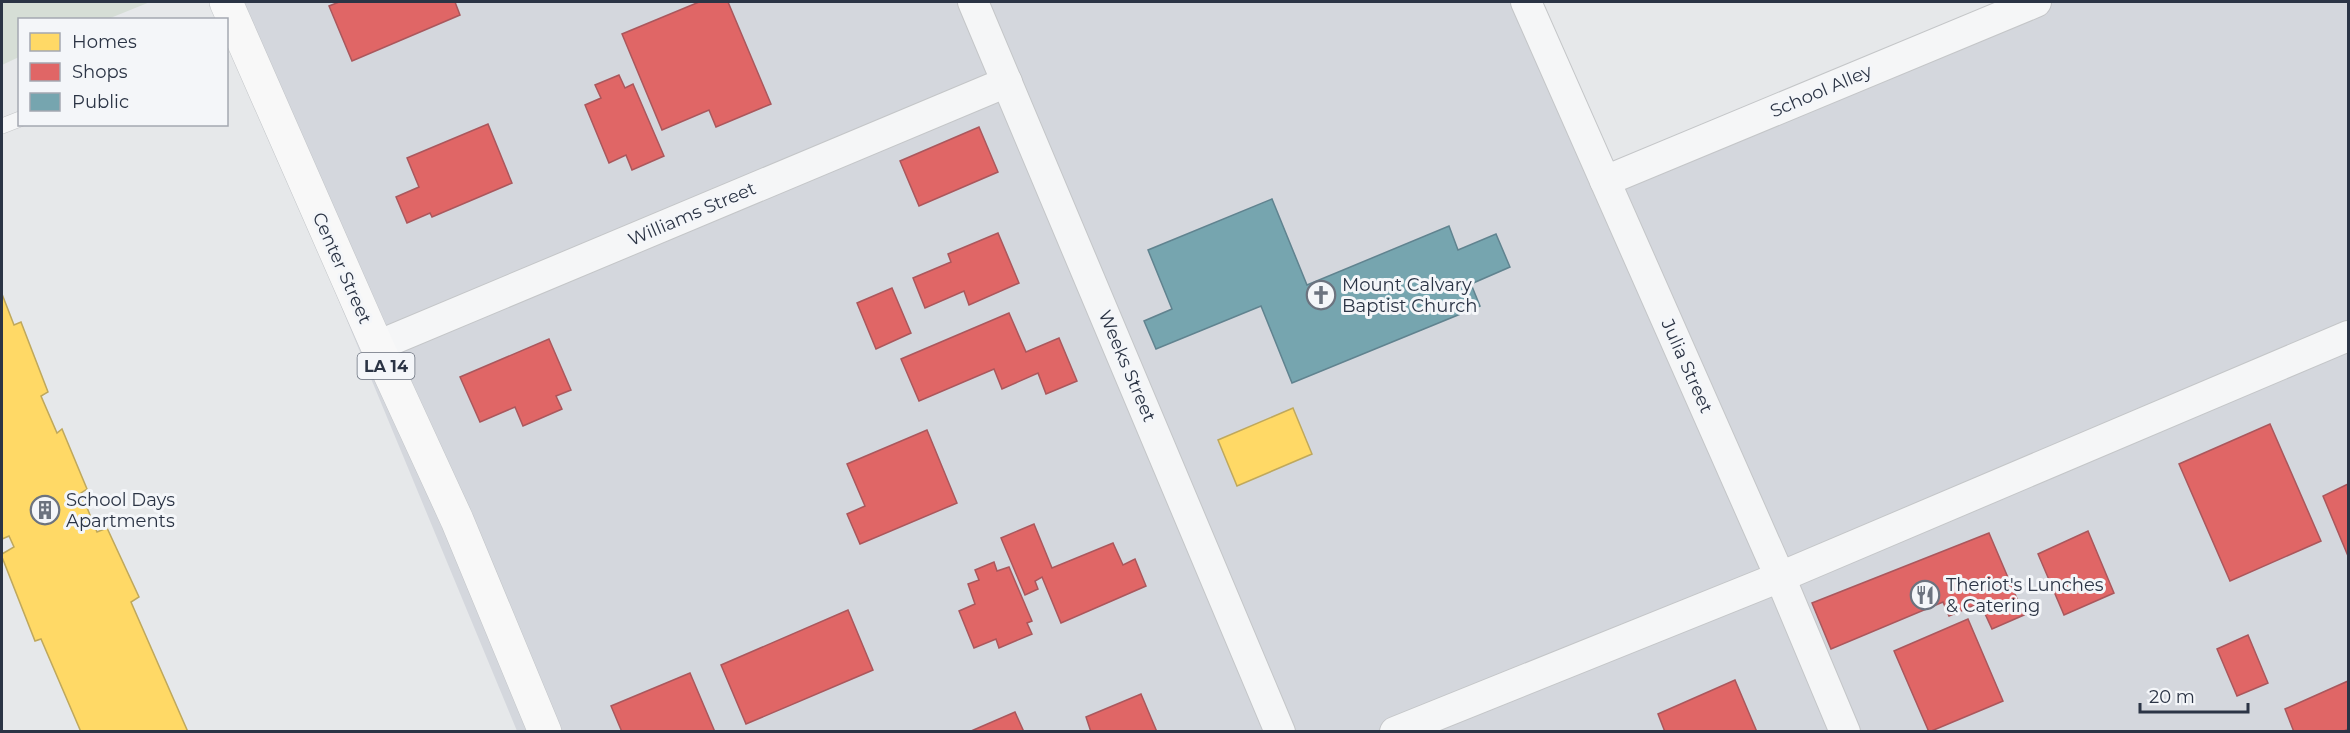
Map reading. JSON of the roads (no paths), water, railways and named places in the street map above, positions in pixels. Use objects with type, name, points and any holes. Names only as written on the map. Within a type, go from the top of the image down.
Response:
[{"type":"main road","name":"Center Street","points":[[226,2],[233,34],[457,520],[545,732]]},
{"type":"street","name":"Weeks Street","points":[[973,2],[1280,732]]},
{"type":"street","name":"Julia Street","points":[[1526,2],[1780,577],[1845,732]]},
{"type":"street","name":"School Alley","points":[[1605,181],[2036,2]]},
{"type":"street","name":"Williams Street","points":[[377,346],[1007,82]]},
{"type":"street","points":[[1395,732],[1780,577],[2349,336]]},
{"type":"lane","points":[[2,126],[18,120]]},
{"type":"place","name":"Mount Calvary Baptist Church","points":[[1321,295]]},
{"type":"place","name":"School Days Apartments","points":[[45,510]]},
{"type":"place","name":"Theriot's Lunches & Catering","points":[[1925,595]]}]
